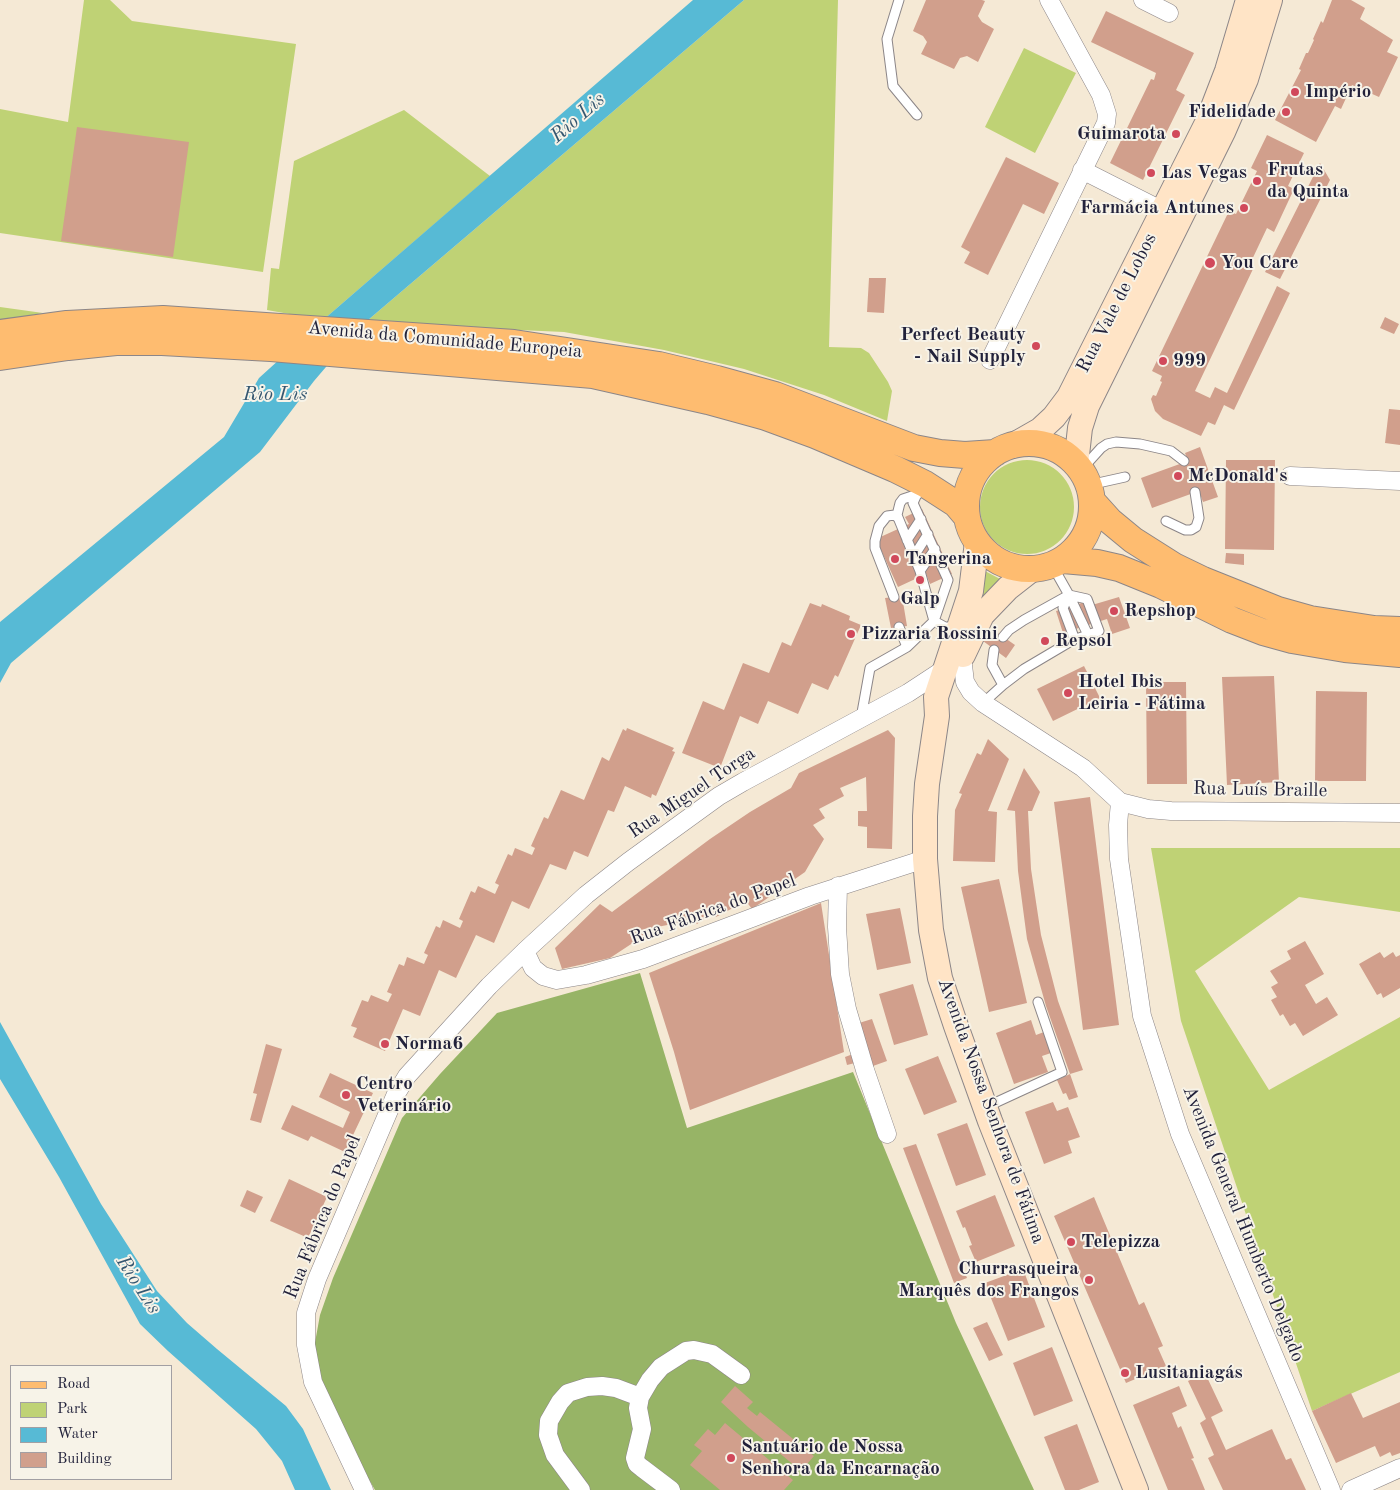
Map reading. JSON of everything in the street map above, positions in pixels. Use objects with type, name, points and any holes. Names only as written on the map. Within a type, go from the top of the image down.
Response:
[{"type":"main road","points":[[1240,0],[1240,24]]},
{"type":"main road","name":"Rua Vale de Lobos","points":[[1004,449],[1040,430],[1054,417],[1069,397],[1215,103],[1227,71],[1240,24],[1264,1]]},
{"type":"main road","name":"Rua Vale de Lobos","points":[[1085,480],[1080,428],[1087,406],[1223,132],[1246,79],[1264,1]]},
{"type":"main road","name":"Avenida da Comunidade Europeia","points":[[0,334],[67,324],[163,319],[272,337],[424,349],[593,375],[708,401],[766,417],[815,435],[896,468],[946,497],[956,504],[967,517]]},
{"type":"main road","name":"Avenida da Comunidade Europeia","points":[[0,357],[116,342],[272,337]]},
{"type":"main road","name":"Avenida da Comunidade Europeia","points":[[424,349],[514,343],[659,365],[775,395],[914,448],[965,455],[1004,449]]},
{"type":"main road","points":[[1400,630],[1374,629],[1310,619],[1278,610],[1203,580],[1174,566],[1133,540],[1110,520],[1085,480],[1063,453],[1047,446],[1030,444],[1004,449],[981,465],[971,481],[967,498],[967,517],[977,542],[985,551],[1000,562],[1018,568],[1097,563],[1119,568],[1232,620],[1292,640],[1345,649],[1400,654]]},
{"type":"main road","points":[[1049,565],[1073,552],[1084,537],[1091,520],[1085,480]]},
{"type":"main road","name":"Avenida Nossa Senhora de Fátima","points":[[953,664],[962,618],[973,581],[977,542]]},
{"type":"main road","name":"Avenida Nossa Senhora de Fátima","points":[[1049,565],[1008,588],[982,615],[936,697],[937,716],[927,784],[925,859],[931,930],[940,978],[986,1107],[1136,1490]]},
{"type":"street","points":[[990,360],[1106,123],[1107,114],[1101,95],[1049,0]]},
{"type":"street","points":[[1144,0],[1169,12]]},
{"type":"street","points":[[1082,170],[1163,211]]},
{"type":"street","points":[[1290,476],[1400,481]]},
{"type":"street","points":[[953,664],[971,692],[983,703],[1083,768],[1120,802]]},
{"type":"street","name":"Rua Miguel Torga","points":[[489,986],[586,895],[719,796],[771,765],[862,718],[953,664]]},
{"type":"street","name":"Rua Luís Braille","points":[[1120,802],[1148,809],[1171,811],[1400,813]]},
{"type":"street","name":"Avenida General Humberto Delgado","points":[[1120,802],[1118,825],[1119,859],[1142,1016],[1180,1134],[1330,1490]]},
{"type":"street","name":"Rua Fábrica do Papel","points":[[525,951],[533,968],[543,976],[557,980],[586,975],[643,959],[838,886],[925,859]]},
{"type":"street","points":[[838,886],[837,927],[840,974],[864,1070],[887,1134]]},
{"type":"street","name":"Rua Fábrica do Papel","points":[[364,1490],[313,1382],[306,1345],[306,1313],[317,1279],[396,1094],[407,1076],[489,986]]},
{"type":"street","points":[[671,1490],[637,1464],[636,1458],[642,1430],[638,1408],[640,1397],[650,1380],[661,1367],[686,1351],[694,1350],[712,1354],[741,1375]]},
{"type":"street","points":[[581,1490],[555,1455],[548,1436],[549,1421],[554,1410],[568,1394],[587,1387],[602,1386],[616,1388],[640,1397]]},
{"type":"street","points":[[1351,1490],[1400,1468]]},
{"type":"lane","points":[[900,0],[887,39],[894,86],[917,115]]},
{"type":"lane","points":[[1085,480],[1101,448],[1116,442],[1140,444],[1171,451],[1184,461]]},
{"type":"lane","points":[[1085,480],[1125,477]]},
{"type":"lane","points":[[1166,521],[1181,529],[1189,531],[1194,529],[1199,518],[1195,492]]},
{"type":"lane","points":[[862,718],[870,668],[908,647],[934,621],[948,580],[914,503],[916,494]]},
{"type":"lane","points":[[946,497],[916,494],[903,499],[897,510],[898,518],[920,571],[934,621],[945,627],[953,627],[962,618]]},
{"type":"lane","points":[[894,597],[876,548],[875,540],[879,526],[887,516],[895,515],[898,518]]},
{"type":"lane","points":[[907,540],[921,519]]},
{"type":"lane","points":[[914,556],[928,534]]},
{"type":"lane","points":[[920,571],[934,549]]},
{"type":"lane","points":[[1049,565],[1069,595],[1088,635]]},
{"type":"lane","points":[[1069,595],[1063,608],[1075,640]]},
{"type":"lane","points":[[983,703],[1024,668],[1075,640],[1099,631],[1087,599],[1069,595],[1024,620],[1009,630],[1003,637]]},
{"type":"lane","points":[[899,627],[908,647]]},
{"type":"lane","points":[[994,650],[992,665],[1003,684]]},
{"type":"lane","points":[[986,1107],[1062,1072],[1038,1002]]},
{"type":"green space","points":[[84,0],[110,0],[132,21],[296,44],[263,272],[0,233],[0,109],[68,122]]},
{"type":"green space","points":[[744,0],[838,0],[829,347],[861,348],[869,353],[892,391],[887,421],[824,395],[744,369],[664,350],[564,332],[430,326],[361,326]]},
{"type":"green space","points":[[1024,48],[1076,73],[1035,153],[985,127]]},
{"type":"green space","points":[[404,110],[490,176],[323,320],[267,310],[271,268],[279,269],[294,161]]},
{"type":"green space","points":[[0,307],[43,313],[0,321]]},
{"type":"green space","points":[[1027,460],[1045,463],[1060,474],[1071,489],[1074,507],[1071,525],[1060,540],[1045,551],[1027,554],[1009,551],[994,540],[983,525],[980,507],[983,489],[994,474],[1009,463]]},
{"type":"green space","points":[[983,570],[1002,580],[973,607]]},
{"type":"green space","points":[[1151,848],[1400,848],[1400,912],[1299,897],[1195,971],[1269,1090],[1400,1017],[1400,1372],[1312,1411],[1181,1021]]},
{"type":"green space","points":[[640,973],[687,1128],[853,1072],[956,1323],[1034,1490],[375,1490],[325,1399],[314,1348],[320,1315],[333,1278],[402,1118],[497,1013]]},
{"type":"water","name":"Rio Lis","points":[[693,0],[744,0],[361,326],[314,381],[260,452],[11,663],[0,683],[0,622],[224,437],[259,378],[323,320]]},
{"type":"water","name":"Rio Lis","points":[[0,1022],[101,1204],[157,1291],[187,1323],[286,1406],[303,1429],[331,1490],[295,1490],[282,1461],[256,1429],[140,1324],[59,1177],[0,1079]]},
{"type":"building","points":[[926,0],[985,1],[978,16],[982,22],[994,29],[978,62],[967,56],[960,58],[954,69],[921,54],[927,42],[923,36],[913,31]]},
{"type":"building","points":[[1332,0],[1351,0],[1365,8],[1360,19],[1393,40],[1387,52],[1398,57],[1379,97],[1352,85],[1341,109],[1335,106],[1316,142],[1275,120],[1301,70],[1299,69],[1306,53],[1308,53],[1321,21],[1323,23]]},
{"type":"building","points":[[1106,11],[1194,53],[1176,90],[1185,95],[1143,180],[1110,163],[1151,79],[1154,80],[1156,73],[1091,42]]},
{"type":"building","points":[[77,127],[189,142],[173,257],[61,241]]},
{"type":"building","points":[[1267,135],[1304,153],[1288,186],[1294,189],[1274,232],[1267,228],[1249,266],[1253,269],[1195,391],[1210,398],[1215,387],[1227,393],[1277,286],[1290,293],[1234,410],[1224,405],[1215,425],[1208,422],[1201,436],[1163,419],[1155,411],[1151,399],[1153,395],[1156,396],[1162,382],[1160,381],[1162,376],[1152,371],[1229,211],[1236,214],[1257,171],[1251,168]]},
{"type":"building","points":[[1006,157],[1059,183],[1044,214],[1023,204],[988,275],[964,263],[970,252],[961,247]]},
{"type":"building","points":[[1320,163],[1330,180],[1280,279],[1265,272]]},
{"type":"building","points":[[869,278],[886,278],[884,313],[867,312]]},
{"type":"building","points":[[1385,317],[1399,324],[1394,334],[1380,328]]},
{"type":"building","points":[[1389,409],[1400,410],[1400,445],[1385,443]]},
{"type":"building","name":"McDonald's","points":[[1200,447],[1218,497],[1203,502],[1199,491],[1152,508],[1141,478],[1188,461],[1185,453]]},
{"type":"building","points":[[1226,460],[1275,460],[1274,550],[1225,549]]},
{"type":"building","points":[[922,509],[952,574],[930,584],[926,574],[898,587],[876,539],[909,524],[905,517]]},
{"type":"building","points":[[1226,553],[1244,554],[1244,565],[1225,563]]},
{"type":"building","points":[[902,596],[907,626],[891,628],[885,598]]},
{"type":"building","points":[[1119,597],[1130,628],[1112,634],[1107,619],[1063,633],[1056,611],[1091,600],[1092,605]]},
{"type":"building","points":[[810,603],[821,607],[822,604],[850,616],[849,620],[861,625],[838,677],[835,675],[828,690],[812,683],[798,714],[768,701],[758,724],[740,716],[720,768],[682,753],[703,701],[724,710],[743,663],[769,673],[782,642],[791,646]]},
{"type":"building","points":[[992,629],[1015,645],[1006,658],[983,641]]},
{"type":"building","name":"Hotel Ibis Leiria - Fátima","points":[[1084,666],[1100,698],[1053,721],[1037,689]]},
{"type":"building","points":[[1274,676],[1279,782],[1227,785],[1222,677]]},
{"type":"building","points":[[1146,682],[1186,682],[1187,784],[1147,784]]},
{"type":"building","points":[[1316,691],[1367,692],[1366,781],[1315,781]]},
{"type":"building","points":[[627,728],[674,748],[672,751],[675,752],[656,796],[652,794],[651,798],[625,786],[614,812],[608,810],[588,857],[574,851],[566,870],[550,864],[529,909],[512,901],[494,943],[476,935],[456,978],[439,970],[420,1016],[403,1009],[385,1051],[353,1037],[357,1028],[351,1026],[362,1000],[368,1002],[371,995],[388,1002],[392,994],[387,992],[399,964],[404,966],[407,957],[424,964],[428,955],[424,953],[436,926],[440,928],[443,920],[460,928],[463,921],[459,919],[471,891],[475,893],[478,886],[495,894],[499,885],[495,883],[508,854],[512,856],[515,848],[532,855],[535,848],[531,846],[544,817],[548,819],[561,790],[584,800],[602,757],[609,761],[623,729],[626,731]]},
{"type":"building","points":[[888,730],[895,738],[892,849],[867,848],[867,827],[858,826],[858,811],[867,811],[866,777],[840,788],[844,796],[819,809],[825,818],[813,825],[824,839],[805,872],[752,909],[746,901],[716,917],[712,913],[697,924],[693,920],[657,927],[610,958],[562,969],[555,948],[600,904],[612,912],[710,839],[750,812],[791,788],[799,773]]},
{"type":"building","points":[[988,739],[1009,759],[988,811],[997,812],[995,862],[953,861],[955,810],[962,794],[959,793],[977,753],[981,755]]},
{"type":"building","points":[[1024,768],[1040,792],[1032,811],[1028,811],[1031,869],[1041,935],[1058,1001],[1083,1070],[1070,1074],[1046,1006],[1027,939],[1018,871],[1015,811],[1007,810]]},
{"type":"building","points":[[1090,797],[1119,1025],[1083,1030],[1054,802]]},
{"type":"building","points":[[999,879],[1027,1003],[989,1012],[961,887]]},
{"type":"building","points":[[821,903],[844,1052],[690,1110],[649,973]]},
{"type":"building","points":[[900,908],[911,963],[877,970],[866,914]]},
{"type":"building","points":[[1305,941],[1324,974],[1305,985],[1316,1004],[1327,997],[1338,1015],[1303,1036],[1295,1023],[1290,1026],[1283,1014],[1280,1016],[1271,1000],[1277,997],[1271,987],[1278,983],[1270,971],[1291,959],[1287,951]]},
{"type":"building","points":[[1380,952],[1384,958],[1393,952],[1396,957],[1400,955],[1400,988],[1383,998],[1381,993],[1377,995],[1359,964]]},
{"type":"building","points":[[913,984],[928,1035],[894,1045],[879,994]]},
{"type":"building","points":[[872,1019],[887,1061],[873,1066],[859,1023]]},
{"type":"building","points":[[1031,1020],[1036,1035],[1044,1032],[1051,1053],[1042,1056],[1048,1072],[1014,1084],[996,1033]]},
{"type":"building","points":[[266,1044],[282,1049],[261,1123],[250,1120],[257,1094],[253,1093]]},
{"type":"building","points":[[853,1054],[855,1063],[847,1065],[845,1057]]},
{"type":"building","points":[[938,1056],[957,1102],[924,1115],[905,1069]]},
{"type":"building","points":[[330,1073],[373,1093],[345,1152],[311,1136],[308,1141],[281,1129],[292,1105],[343,1128],[350,1112],[319,1097]]},
{"type":"building","points":[[1070,1074],[1078,1097],[1069,1100],[1066,1093],[1063,1094],[1057,1080]]},
{"type":"building","points":[[1053,1102],[1057,1111],[1068,1107],[1080,1137],[1068,1141],[1072,1153],[1044,1164],[1025,1112]]},
{"type":"building","points":[[967,1123],[986,1175],[956,1186],[937,1134]]},
{"type":"building","points":[[916,1144],[967,1278],[954,1283],[903,1148]]},
{"type":"building","points":[[289,1179],[327,1197],[308,1238],[270,1221]]},
{"type":"building","points":[[247,1190],[263,1197],[255,1213],[240,1206]]},
{"type":"building","points":[[995,1195],[1015,1246],[976,1262],[969,1246],[972,1245],[965,1227],[963,1228],[956,1211]]},
{"type":"building","points":[[1094,1197],[1139,1305],[1144,1302],[1163,1346],[1158,1348],[1166,1366],[1126,1383],[1054,1216]]},
{"type":"building","points":[[1023,1269],[1045,1327],[1008,1341],[985,1283]]},
{"type":"building","points":[[987,1322],[1003,1355],[989,1361],[973,1328]]},
{"type":"building","points":[[1052,1347],[1073,1401],[1034,1416],[1013,1363]]},
{"type":"building","points":[[1205,1373],[1223,1411],[1211,1417],[1226,1450],[1272,1429],[1286,1460],[1291,1458],[1306,1490],[1223,1490],[1208,1458],[1214,1455],[1200,1423],[1206,1419],[1188,1381]]},
{"type":"building","points":[[735,1386],[753,1402],[747,1408],[757,1416],[760,1412],[814,1456],[801,1471],[721,1402]]},
{"type":"building","points":[[1179,1386],[1187,1406],[1172,1413],[1178,1428],[1181,1426],[1194,1458],[1191,1459],[1205,1490],[1168,1490],[1133,1405]]},
{"type":"building","points":[[1351,1393],[1363,1418],[1400,1402],[1400,1453],[1392,1456],[1390,1452],[1380,1457],[1375,1446],[1336,1463],[1312,1411]]},
{"type":"building","name":"Santuário de Nossa Senhora da Encarnação","points":[[725,1423],[793,1480],[784,1490],[720,1490],[690,1465],[702,1451],[694,1445],[708,1429],[715,1435]]},
{"type":"building","points":[[1077,1424],[1099,1482],[1079,1490],[1065,1490],[1044,1437]]},
{"type":"place","name":"Império","points":[[1295,92]]},
{"type":"place","name":"Fidelidade","points":[[1286,112]]},
{"type":"place","name":"Guimarota","points":[[1176,134]]},
{"type":"place","name":"Las Vegas","points":[[1151,173]]},
{"type":"place","name":"Frutas da Quinta","points":[[1257,181]]},
{"type":"place","name":"Farmácia Antunes","points":[[1244,208]]},
{"type":"place","name":"You Care","points":[[1210,263]]},
{"type":"place","name":"Perfect Beauty - Nail Supply","points":[[1036,346]]},
{"type":"place","name":"999","points":[[1163,361]]},
{"type":"place","name":"McDonald's","points":[[1178,476]]},
{"type":"place","name":"Tangerina","points":[[895,559]]},
{"type":"place","name":"Galp","points":[[920,580]]},
{"type":"place","name":"Repshop","points":[[1114,611]]},
{"type":"place","name":"Pizzaria Rossini","points":[[851,634]]},
{"type":"place","name":"Repsol","points":[[1045,641]]},
{"type":"place","name":"Hotel Ibis Leiria - Fátima","points":[[1068,693]]},
{"type":"place","name":"Norma6","points":[[385,1044]]},
{"type":"place","name":"Centro Veterinário","points":[[346,1095]]},
{"type":"place","name":"Telepizza","points":[[1071,1242]]},
{"type":"place","name":"Churrasqueira Marquês dos Frangos","points":[[1089,1280]]},
{"type":"place","name":"Lusitaniagás","points":[[1125,1373]]},
{"type":"place","name":"Santuário de Nossa Senhora da Encarnação","points":[[731,1458]]}]
